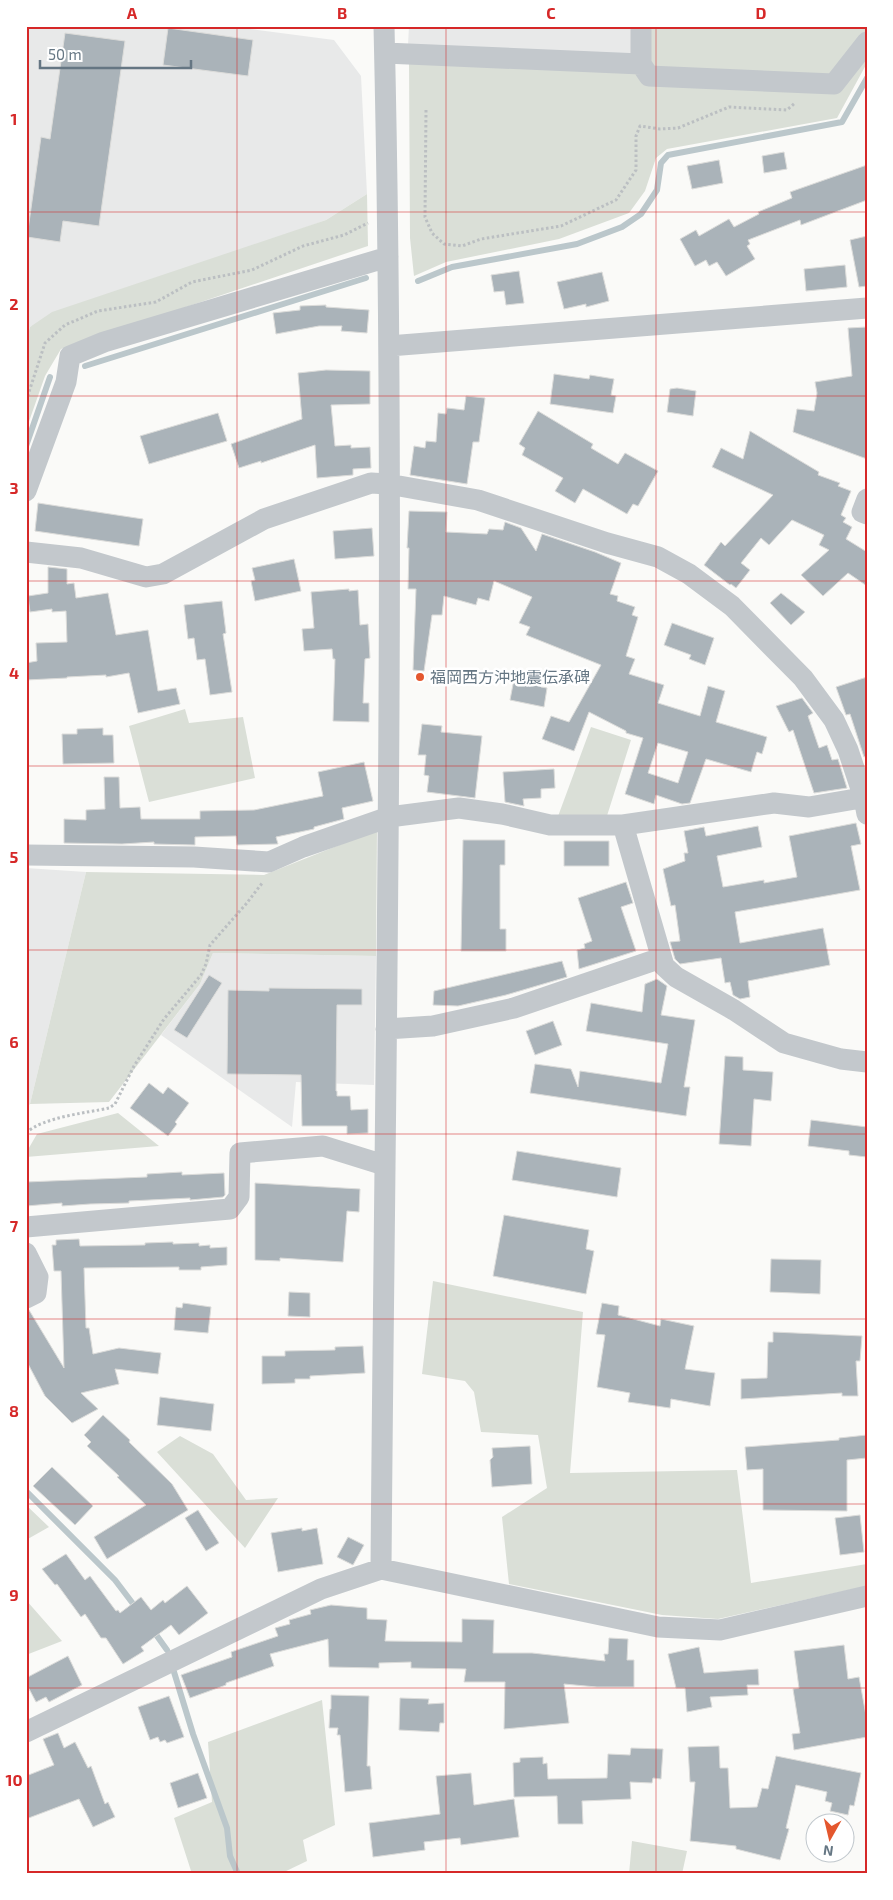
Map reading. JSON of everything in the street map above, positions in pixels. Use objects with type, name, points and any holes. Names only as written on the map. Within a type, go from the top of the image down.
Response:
[{"type":"street","points":[[382,1568],[384,1165],[389,817],[389,346],[384,26]]},
{"type":"street","points":[[641,26],[641,64],[648,76],[834,84],[867,42]]},
{"type":"street","points":[[384,53],[641,64]]},
{"type":"street","points":[[26,491],[66,382],[70,356],[104,342],[388,257]]},
{"type":"street","points":[[389,346],[867,308]]},
{"type":"street","points":[[26,552],[81,558],[146,577],[163,574],[264,519],[372,483],[388,484],[478,500],[658,557],[690,574],[732,606],[803,678],[834,720],[848,750],[866,803],[809,807],[774,802],[623,826],[550,825],[502,814],[459,808],[389,817],[303,847],[269,862],[194,857],[26,856]]},
{"type":"street","points":[[867,499],[862,512],[867,514]]},
{"type":"street","points":[[623,826],[664,966],[676,977],[734,1010],[784,1043],[841,1059],[867,1062]]},
{"type":"street","points":[[386,1029],[433,1026],[514,1008],[662,958]]},
{"type":"street","points":[[26,1228],[230,1209],[239,1198],[240,1153],[323,1146],[384,1165]]},
{"type":"street","points":[[26,1253],[38,1277],[36,1293],[26,1298]]},
{"type":"street","points":[[26,1732],[321,1589],[382,1568],[658,1627],[720,1630],[867,1596]]},
{"type":"path","points":[[426,110],[425,217],[432,233],[444,244],[462,246],[481,239],[561,226],[616,200],[636,170],[636,136],[640,126],[660,129],[678,128],[729,107],[787,110],[796,102]]},
{"type":"path","points":[[26,401],[45,343],[65,325],[98,311],[156,302],[192,282],[252,270],[303,246],[344,235],[372,220]]},
{"type":"path","points":[[26,1133],[31,1129],[56,1119],[109,1108],[115,1104],[134,1066],[164,1019],[201,975],[206,964],[210,945],[265,880],[269,862]]},
{"type":"shaded area","points":[[26,26],[228,26],[334,40],[361,76],[367,194],[326,220],[30,327],[26,342]]},
{"type":"shaded area","points":[[409,26],[636,26],[635,58],[408,45]]},
{"type":"shaded area","points":[[650,26],[867,26],[867,63],[837,118],[667,149],[656,158],[645,191],[629,213],[559,239],[446,262],[414,276],[410,238],[409,62],[630,71]]},
{"type":"shaded area","points":[[367,194],[368,246],[61,349],[45,376],[26,430],[26,342],[30,327],[52,312],[326,220]]},
{"type":"shaded area","points":[[185,709],[189,723],[243,717],[255,778],[149,802],[129,726]]},
{"type":"shaded area","points":[[591,727],[631,740],[606,819],[557,819]]},
{"type":"shaded area","points":[[377,830],[376,956],[213,953],[200,984],[109,1102],[30,1104],[86,872],[264,875]]},
{"type":"shaded area","points":[[26,868],[86,872],[30,1104],[26,1109]]},
{"type":"shaded area","points":[[213,953],[376,956],[374,1085],[296,1082],[292,1127],[161,1035],[200,984]]},
{"type":"shaded area","points":[[118,1113],[159,1146],[26,1157],[26,1153],[37,1134]]},
{"type":"shaded area","points":[[433,1281],[583,1312],[570,1473],[737,1470],[751,1583],[867,1564],[867,1586],[718,1619],[662,1615],[509,1584],[502,1517],[547,1488],[538,1435],[481,1432],[474,1392],[465,1381],[422,1374]]},
{"type":"shaded area","points":[[180,1436],[213,1454],[246,1500],[278,1498],[245,1548],[157,1452]]},
{"type":"shaded area","points":[[26,1505],[49,1527],[26,1540]]},
{"type":"shaded area","points":[[26,1600],[62,1641],[26,1655]]},
{"type":"shaded area","points":[[322,1700],[335,1825],[303,1840],[307,1861],[280,1874],[192,1874],[174,1818],[212,1802],[208,1742]]},
{"type":"shaded area","points":[[632,1841],[687,1851],[682,1874],[629,1874]]},
{"type":"building","points":[[168,28],[253,40],[248,76],[163,65]]},
{"type":"building","points":[[65,33],[125,41],[99,226],[63,221],[60,242],[27,237],[41,137],[50,139]]},
{"type":"building","points":[[784,152],[787,169],[764,173],[762,156]]},
{"type":"building","points":[[719,160],[723,183],[692,189],[687,166]]},
{"type":"building","points":[[867,165],[867,200],[801,225],[800,220],[748,240],[750,244],[747,246],[755,259],[726,276],[717,262],[709,266],[706,260],[695,266],[680,239],[696,230],[699,236],[729,219],[734,227],[759,214],[758,212],[792,198],[790,192]]},
{"type":"building","points":[[867,236],[867,286],[859,287],[850,240]]},
{"type":"building","points":[[845,265],[847,287],[806,291],[804,269]]},
{"type":"building","points":[[519,271],[524,303],[506,305],[504,291],[494,292],[491,275]]},
{"type":"building","points":[[602,272],[609,301],[586,307],[586,304],[564,309],[557,282]]},
{"type":"building","points":[[326,305],[326,307],[369,310],[367,333],[341,331],[342,326],[319,326],[276,334],[273,313],[300,310],[300,306]]},
{"type":"building","points":[[867,327],[867,459],[793,432],[797,409],[814,411],[817,393],[815,382],[852,376],[848,328]]},
{"type":"building","points":[[326,370],[370,371],[370,404],[331,405],[335,446],[351,445],[351,448],[370,447],[371,468],[353,469],[353,475],[317,478],[315,445],[261,463],[261,461],[239,468],[231,444],[302,419],[298,373]]},
{"type":"building","points":[[554,374],[589,379],[590,375],[614,379],[611,395],[616,396],[613,413],[550,404]]},
{"type":"building","points":[[677,388],[696,391],[693,416],[667,412],[670,389]]},
{"type":"building","points":[[466,396],[485,398],[479,442],[473,442],[467,484],[410,475],[414,446],[425,448],[426,441],[436,442],[438,413],[446,414],[447,408],[464,410]]},
{"type":"building","points":[[538,411],[593,444],[591,448],[618,464],[625,453],[658,471],[638,506],[633,504],[627,514],[583,489],[575,503],[555,491],[563,478],[522,455],[525,448],[519,444]]},
{"type":"building","points":[[218,413],[227,441],[149,464],[140,436]]},
{"type":"building","points":[[750,431],[819,472],[818,475],[840,483],[838,486],[851,491],[841,515],[846,518],[843,522],[852,527],[846,539],[867,552],[867,586],[848,573],[823,596],[801,575],[829,550],[819,545],[824,535],[792,520],[769,545],[761,538],[741,563],[750,570],[736,588],[704,565],[721,542],[725,546],[773,495],[712,467],[721,448],[743,459]]},
{"type":"building","points":[[38,503],[143,519],[139,546],[35,531]]},
{"type":"building","points":[[409,511],[447,512],[446,532],[487,534],[489,529],[503,530],[505,522],[521,528],[536,551],[542,534],[621,563],[610,594],[618,596],[617,601],[635,607],[632,615],[638,617],[626,656],[635,659],[629,674],[664,685],[658,703],[700,716],[708,686],[725,691],[716,722],[767,737],[762,754],[757,752],[751,772],[706,759],[690,803],[682,804],[656,795],[654,804],[625,794],[643,738],[626,733],[626,731],[589,712],[574,751],[542,739],[551,716],[569,722],[601,665],[526,635],[530,627],[519,623],[532,597],[494,581],[489,601],[478,598],[476,605],[444,596],[442,615],[432,615],[424,671],[413,670],[416,589],[408,589],[409,548],[407,548]],"holes":[[[658,743],[688,752],[678,783],[648,773]]]},
{"type":"building","points":[[372,528],[374,556],[335,559],[333,531]]},
{"type":"building","points":[[294,559],[301,591],[255,601],[251,581],[255,580],[252,568]]},
{"type":"building","points":[[48,567],[67,569],[67,584],[74,583],[76,598],[108,593],[116,635],[148,630],[158,691],[176,688],[180,704],[138,713],[129,673],[106,677],[106,675],[26,680],[26,663],[37,661],[36,643],[67,642],[66,611],[52,612],[52,609],[30,612],[28,596],[48,593]]},
{"type":"building","points":[[349,589],[349,591],[358,590],[360,625],[368,624],[370,658],[365,659],[363,703],[369,703],[369,722],[333,721],[335,659],[333,659],[332,649],[304,651],[302,629],[314,628],[311,592]]},
{"type":"building","points":[[781,593],[805,612],[791,625],[770,603]]},
{"type":"building","points":[[222,601],[226,633],[223,634],[232,692],[210,695],[205,659],[197,660],[194,638],[188,639],[184,605]]},
{"type":"building","points":[[672,623],[714,638],[705,665],[689,659],[691,655],[664,645]]},
{"type":"building","points":[[515,674],[543,679],[541,687],[547,688],[544,707],[510,700]]},
{"type":"building","points":[[867,677],[867,756],[864,757],[850,714],[846,715],[836,687]]},
{"type":"building","points":[[802,698],[813,713],[808,716],[819,748],[827,745],[832,760],[838,759],[847,788],[814,793],[793,730],[789,732],[776,706]]},
{"type":"building","points":[[422,724],[442,726],[441,732],[482,736],[475,798],[427,792],[429,776],[424,775],[426,755],[418,755]]},
{"type":"building","points":[[103,728],[103,735],[113,735],[114,763],[63,764],[62,734],[77,734],[77,729]]},
{"type":"building","points":[[364,762],[373,801],[342,808],[344,819],[314,827],[314,829],[276,837],[278,844],[237,845],[236,836],[195,837],[195,845],[154,844],[154,842],[122,844],[64,843],[64,819],[86,820],[86,810],[105,809],[104,777],[119,777],[120,808],[140,807],[141,819],[200,819],[200,811],[254,810],[323,796],[318,772]]},
{"type":"building","points":[[554,769],[555,788],[541,789],[541,798],[523,799],[524,806],[505,802],[503,772]]},
{"type":"building","points":[[856,823],[861,844],[851,846],[860,890],[735,912],[740,943],[823,928],[830,965],[748,981],[750,997],[740,999],[733,995],[730,982],[725,983],[721,958],[680,964],[675,959],[670,942],[680,941],[675,905],[671,906],[663,869],[685,861],[684,853],[688,853],[684,831],[704,827],[706,836],[758,826],[762,847],[717,856],[723,887],[764,880],[764,883],[797,877],[789,836]]},
{"type":"building","points":[[463,840],[505,840],[505,865],[500,865],[500,929],[506,929],[506,951],[461,951]]},
{"type":"building","points":[[564,841],[609,841],[609,866],[564,866]]},
{"type":"building","points":[[626,882],[633,903],[621,907],[636,951],[579,969],[577,950],[585,948],[584,944],[592,941],[578,898]]},
{"type":"building","points":[[562,961],[567,977],[506,995],[458,1006],[433,1005],[434,991]]},
{"type":"building","points":[[209,975],[222,983],[187,1038],[174,1030]]},
{"type":"building","points":[[657,979],[667,986],[661,1015],[695,1020],[684,1087],[690,1087],[686,1116],[530,1093],[535,1064],[571,1069],[578,1087],[580,1071],[661,1083],[668,1044],[586,1031],[591,1003],[642,1012],[645,984]]},
{"type":"building","points":[[269,988],[362,989],[362,1005],[337,1005],[336,1091],[337,1096],[350,1096],[351,1110],[368,1109],[368,1133],[347,1134],[347,1126],[302,1126],[301,1075],[227,1074],[228,990],[269,991]]},
{"type":"building","points":[[553,1021],[562,1045],[535,1055],[526,1031]]},
{"type":"building","points":[[725,1056],[743,1057],[743,1070],[773,1072],[771,1101],[754,1099],[751,1146],[719,1144]]},
{"type":"building","points":[[149,1083],[163,1094],[168,1087],[189,1103],[175,1122],[177,1124],[168,1136],[130,1108]]},
{"type":"building","points":[[811,1120],[867,1127],[867,1157],[849,1155],[849,1151],[808,1146]]},
{"type":"building","points":[[517,1151],[621,1168],[617,1197],[512,1180]]},
{"type":"building","points":[[182,1172],[182,1175],[224,1173],[225,1195],[223,1197],[190,1200],[190,1198],[129,1201],[129,1203],[62,1206],[62,1203],[26,1206],[26,1182],[147,1177],[147,1174]]},
{"type":"building","points":[[255,1183],[360,1189],[359,1212],[347,1211],[343,1262],[280,1258],[280,1261],[255,1260]]},
{"type":"building","points":[[504,1215],[589,1230],[586,1249],[594,1251],[586,1294],[493,1276]]},
{"type":"building","points":[[79,1239],[80,1246],[145,1245],[145,1243],[173,1242],[173,1244],[199,1243],[199,1246],[210,1245],[210,1248],[227,1247],[227,1265],[201,1267],[201,1270],[179,1270],[179,1267],[84,1268],[86,1328],[89,1328],[93,1354],[119,1348],[161,1353],[158,1374],[115,1369],[119,1384],[81,1393],[98,1409],[72,1423],[45,1396],[26,1360],[26,1310],[29,1310],[64,1368],[61,1271],[54,1271],[52,1245],[56,1245],[56,1240]]},
{"type":"building","points":[[771,1259],[821,1260],[820,1294],[770,1292]]},
{"type":"building","points":[[289,1292],[310,1293],[310,1317],[288,1316]]},
{"type":"building","points":[[183,1303],[211,1307],[208,1333],[174,1330],[176,1307],[182,1308]]},
{"type":"building","points":[[602,1303],[619,1306],[618,1315],[660,1326],[661,1319],[694,1326],[685,1369],[715,1373],[710,1406],[671,1399],[670,1408],[628,1402],[630,1393],[597,1387],[605,1335],[596,1334]]},
{"type":"building","points":[[773,1332],[862,1336],[860,1361],[856,1361],[858,1396],[842,1396],[842,1393],[741,1399],[741,1379],[767,1378],[768,1342],[773,1342]]},
{"type":"building","points":[[363,1346],[365,1373],[310,1376],[310,1379],[295,1379],[295,1383],[262,1384],[262,1356],[285,1356],[285,1351],[335,1350],[335,1347]]},
{"type":"building","points":[[160,1397],[214,1404],[211,1431],[157,1425]]},
{"type":"building","points":[[103,1415],[172,1484],[188,1510],[107,1559],[94,1537],[146,1505],[87,1446],[91,1442],[84,1435]]},
{"type":"building","points":[[867,1435],[867,1458],[847,1460],[847,1511],[763,1510],[763,1469],[747,1470],[745,1447],[839,1440],[839,1438]]},
{"type":"building","points":[[530,1446],[532,1484],[492,1487],[490,1460],[493,1457],[492,1448]]},
{"type":"building","points":[[52,1467],[93,1506],[75,1525],[33,1486]]},
{"type":"building","points":[[198,1510],[219,1543],[206,1551],[185,1518]]},
{"type":"building","points":[[860,1515],[864,1552],[840,1555],[835,1518]]},
{"type":"building","points":[[302,1528],[302,1531],[317,1528],[323,1564],[278,1572],[271,1533]]},
{"type":"building","points":[[348,1537],[364,1545],[353,1565],[337,1557]]},
{"type":"building","points":[[66,1554],[85,1580],[90,1576],[116,1611],[118,1610],[120,1613],[141,1597],[151,1610],[163,1600],[165,1603],[187,1586],[208,1613],[179,1635],[171,1625],[141,1647],[144,1651],[123,1664],[106,1638],[101,1638],[85,1614],[81,1617],[57,1584],[55,1585],[42,1569]]},
{"type":"building","points":[[331,1605],[367,1608],[367,1619],[387,1620],[385,1641],[462,1642],[462,1619],[494,1620],[493,1653],[532,1653],[605,1661],[604,1654],[608,1654],[609,1638],[628,1639],[627,1660],[634,1660],[634,1687],[597,1687],[564,1684],[569,1723],[504,1729],[505,1682],[464,1682],[466,1669],[411,1668],[411,1662],[379,1663],[379,1668],[329,1667],[328,1639],[270,1654],[274,1666],[190,1698],[181,1675],[232,1657],[231,1652],[278,1636],[275,1628],[290,1624],[289,1620],[311,1614],[310,1610]]},
{"type":"building","points":[[844,1645],[848,1679],[859,1677],[867,1721],[867,1737],[794,1750],[792,1734],[800,1733],[793,1689],[799,1688],[794,1651]]},
{"type":"building","points":[[699,1647],[704,1673],[758,1669],[759,1685],[747,1685],[748,1695],[710,1697],[712,1707],[687,1712],[685,1688],[676,1688],[668,1654]]},
{"type":"building","points":[[68,1656],[82,1685],[49,1702],[46,1697],[36,1702],[26,1683],[26,1678]]},
{"type":"building","points":[[331,1695],[369,1696],[367,1766],[370,1766],[372,1789],[345,1792],[340,1735],[337,1735],[338,1728],[329,1728]]},
{"type":"building","points":[[169,1696],[184,1737],[167,1743],[165,1740],[160,1742],[158,1737],[150,1740],[138,1707]]},
{"type":"building","points":[[400,1698],[429,1699],[428,1704],[444,1703],[444,1723],[440,1723],[439,1732],[399,1730]]},
{"type":"building","points":[[58,1733],[64,1748],[75,1742],[88,1768],[91,1766],[105,1804],[108,1802],[115,1817],[93,1827],[79,1799],[26,1819],[26,1776],[54,1765],[43,1739]]},
{"type":"building","points":[[719,1746],[720,1768],[728,1768],[730,1808],[757,1807],[762,1788],[768,1789],[776,1756],[861,1773],[854,1806],[850,1805],[849,1812],[830,1811],[832,1803],[825,1801],[827,1792],[796,1785],[786,1828],[789,1829],[780,1860],[736,1849],[736,1846],[690,1841],[695,1782],[690,1782],[688,1747]]},
{"type":"building","points":[[631,1748],[663,1749],[661,1779],[653,1778],[652,1783],[630,1782],[631,1799],[582,1801],[583,1824],[558,1824],[557,1796],[514,1797],[513,1763],[520,1762],[520,1758],[543,1757],[543,1764],[547,1763],[548,1779],[607,1778],[608,1754],[630,1755]]},
{"type":"building","points":[[198,1773],[207,1798],[178,1808],[170,1783]]},
{"type":"building","points":[[471,1773],[474,1805],[514,1799],[519,1837],[461,1845],[460,1838],[424,1842],[425,1850],[373,1857],[369,1823],[440,1814],[436,1776]]},
{"type":"waterway","points":[[418,281],[452,267],[577,244],[622,227],[641,214],[657,190],[661,163],[668,155],[842,122],[867,78]]},
{"type":"waterway","points":[[85,366],[366,278]]},
{"type":"waterway","points":[[26,446],[50,377]]},
{"type":"waterway","points":[[26,1491],[115,1580],[137,1609]]},
{"type":"waterway","points":[[152,1629],[167,1650]]},
{"type":"waterway","points":[[174,1672],[193,1734],[227,1828],[230,1856],[238,1874]]},
{"type":"place","name":"福岡西方沖地震伝承碑","points":[[420,677]]}]
